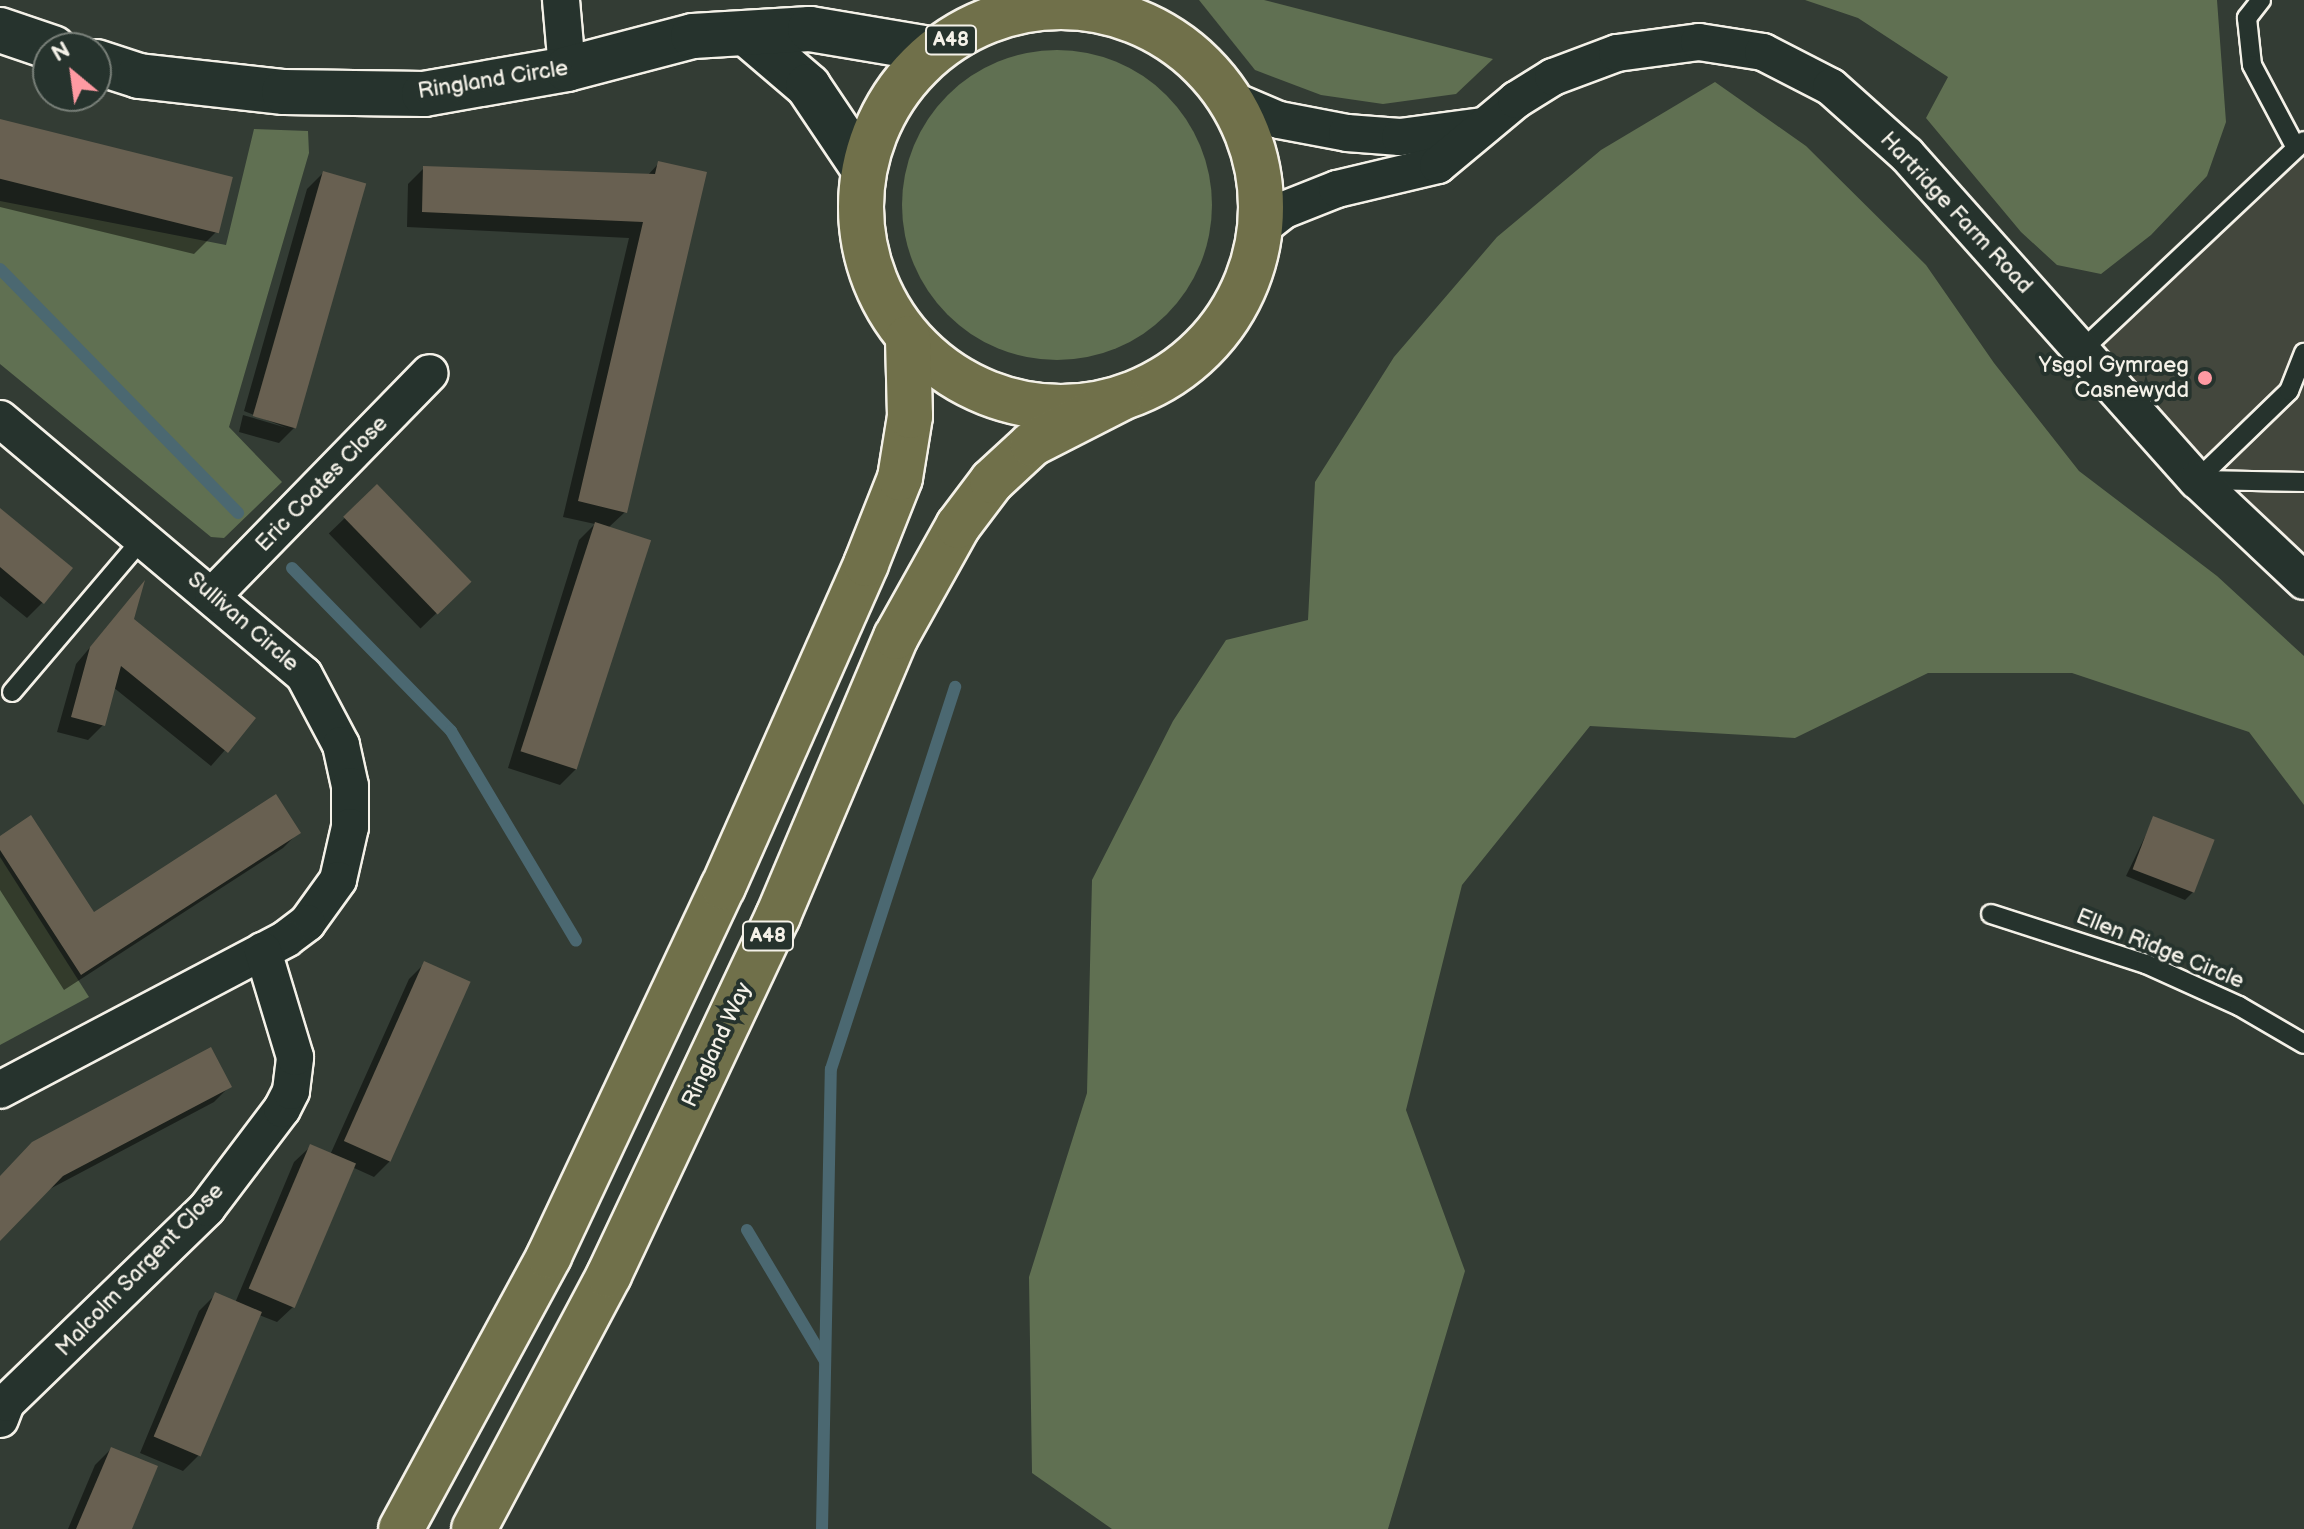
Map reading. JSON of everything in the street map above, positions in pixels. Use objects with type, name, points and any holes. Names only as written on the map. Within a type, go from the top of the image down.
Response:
[{"type":"main road","name":"Ringland Way","points":[[474,1529],[609,1275],[778,916],[896,637],[958,526],[992,481],[1032,444],[1172,375],[1217,335],[1247,284],[1262,227],[1258,160],[1232,100],[1171,19],[1125,16],[1085,8],[1022,5],[975,25],[935,50],[902,83],[878,124],[863,168],[861,229],[876,287],[908,338],[952,376],[1005,401],[1063,409],[1120,399]]},
{"type":"main road","name":"A48","points":[[401,1529],[549,1256],[723,887],[866,564],[900,478],[910,416],[908,338]]},
{"type":"street","points":[[561,0],[567,69]]},
{"type":"street","name":"Ringland Circle","points":[[112,67],[139,76],[336,93],[424,94],[567,69],[693,36],[810,29],[935,50]]},
{"type":"street","points":[[0,30],[32,41]]},
{"type":"street","points":[[746,33],[808,86],[863,168]]},
{"type":"street","name":"Hartridge Farm Road","points":[[1262,227],[1284,210],[1337,189],[1438,165],[1484,126],[1553,77],[1617,53],[1699,42],[1763,52],[1831,87],[1907,155],[2197,480],[2304,581]]},
{"type":"street","name":"Hartridge Farm Road","points":[[1232,100],[1279,120],[1347,133],[1400,137],[1484,126]]},
{"type":"street","name":"Eric Coates Close","points":[[213,595],[430,373]]},
{"type":"street","name":"Sullivan Circle","points":[[0,419],[213,595],[304,675],[341,745],[350,786],[350,827],[338,880],[307,923],[263,951],[0,1090]]},
{"type":"street","name":"Malcolm Sargent Close","points":[[2,1408],[207,1208],[282,1109],[291,1091],[295,1057],[263,951]]},
{"type":"lane","points":[[2081,351],[2300,144],[2252,65],[2247,18],[2261,0]]},
{"type":"lane","points":[[2197,480],[2289,391],[2304,353]]},
{"type":"lane","points":[[2197,480],[2304,482]]},
{"type":"lane","points":[[12,692],[144,537]]},
{"type":"lane","name":"Ellen Ridge Circle","points":[[1991,914],[2146,964],[2239,1006],[2304,1044]]},
{"type":"shaded area","name":"Ysgol Gymraeg Casnewydd","points":[[2304,141],[2304,581],[2081,351]]},
{"type":"green space","points":[[1199,0],[1264,0],[1493,59],[1456,94],[1383,104],[1321,95],[1255,70]]},
{"type":"green space","points":[[1805,0],[2217,0],[2226,122],[2207,176],[2151,235],[2101,274],[2057,265],[2021,232],[1926,118],[1948,77],[1858,18]]},
{"type":"green space","points":[[1057,50],[1087,53],[1116,62],[1143,76],[1177,107],[1193,132],[1205,160],[1212,205],[1209,235],[1200,264],[1186,291],[1155,325],[1130,341],[1102,353],[1057,360],[1027,357],[998,348],[971,334],[937,303],[921,278],[909,250],[902,205],[905,175],[914,146],[928,119],[959,85],[984,69],[1012,57]]},
{"type":"green space","points":[[1715,82],[1806,146],[1926,265],[1994,363],[2079,471],[2217,576],[2304,656],[2304,805],[2249,732],[2072,673],[1928,673],[1795,738],[1590,726],[1462,885],[1406,1110],[1465,1271],[1388,1529],[1112,1529],[1032,1473],[1029,1277],[1087,1093],[1092,880],[1173,721],[1226,640],[1308,620],[1315,482],[1394,357],[1497,237],[1601,150]]},
{"type":"green space","points":[[254,129],[308,131],[309,153],[229,427],[282,482],[224,538],[211,537],[0,364],[0,201],[226,245]]},
{"type":"green space","points":[[0,857],[89,997],[0,1045]]},
{"type":"building","points":[[0,119],[233,177],[219,233],[0,179]]},
{"type":"building","points":[[658,161],[707,172],[627,513],[578,501],[643,222],[422,212],[423,166],[655,174]]},
{"type":"building","points":[[323,171],[366,183],[296,429],[253,416]]},
{"type":"building","points":[[377,484],[471,582],[438,614],[343,517]]},
{"type":"building","points":[[0,508],[73,568],[44,604],[0,567]]},
{"type":"building","points":[[595,522],[651,540],[577,769],[521,751]]},
{"type":"building","points":[[145,580],[134,619],[256,718],[228,753],[121,666],[105,726],[71,717],[90,647]]},
{"type":"building","points":[[276,794],[301,833],[81,975],[0,850],[0,836],[31,815],[94,912]]},
{"type":"building","points":[[2153,816],[2215,840],[2194,893],[2133,869]]},
{"type":"building","points":[[424,961],[471,982],[390,1162],[344,1141]]},
{"type":"building","points":[[211,1047],[232,1087],[63,1176],[0,1241],[0,1176],[32,1142]]},
{"type":"building","points":[[310,1144],[356,1164],[295,1308],[249,1289]]},
{"type":"building","points":[[215,1292],[262,1312],[201,1456],[154,1437]]},
{"type":"building","points":[[111,1447],[158,1466],[132,1529],[76,1529]]},
{"type":"waterway","points":[[0,269],[238,513]]},
{"type":"waterway","points":[[292,568],[451,731],[576,941]]},
{"type":"waterway","points":[[822,1529],[831,1069],[955,687]]},
{"type":"waterway","points":[[747,1230],[825,1361]]},
{"type":"place","name":"Ysgol Gymraeg Casnewydd","points":[[2205,378]]}]
